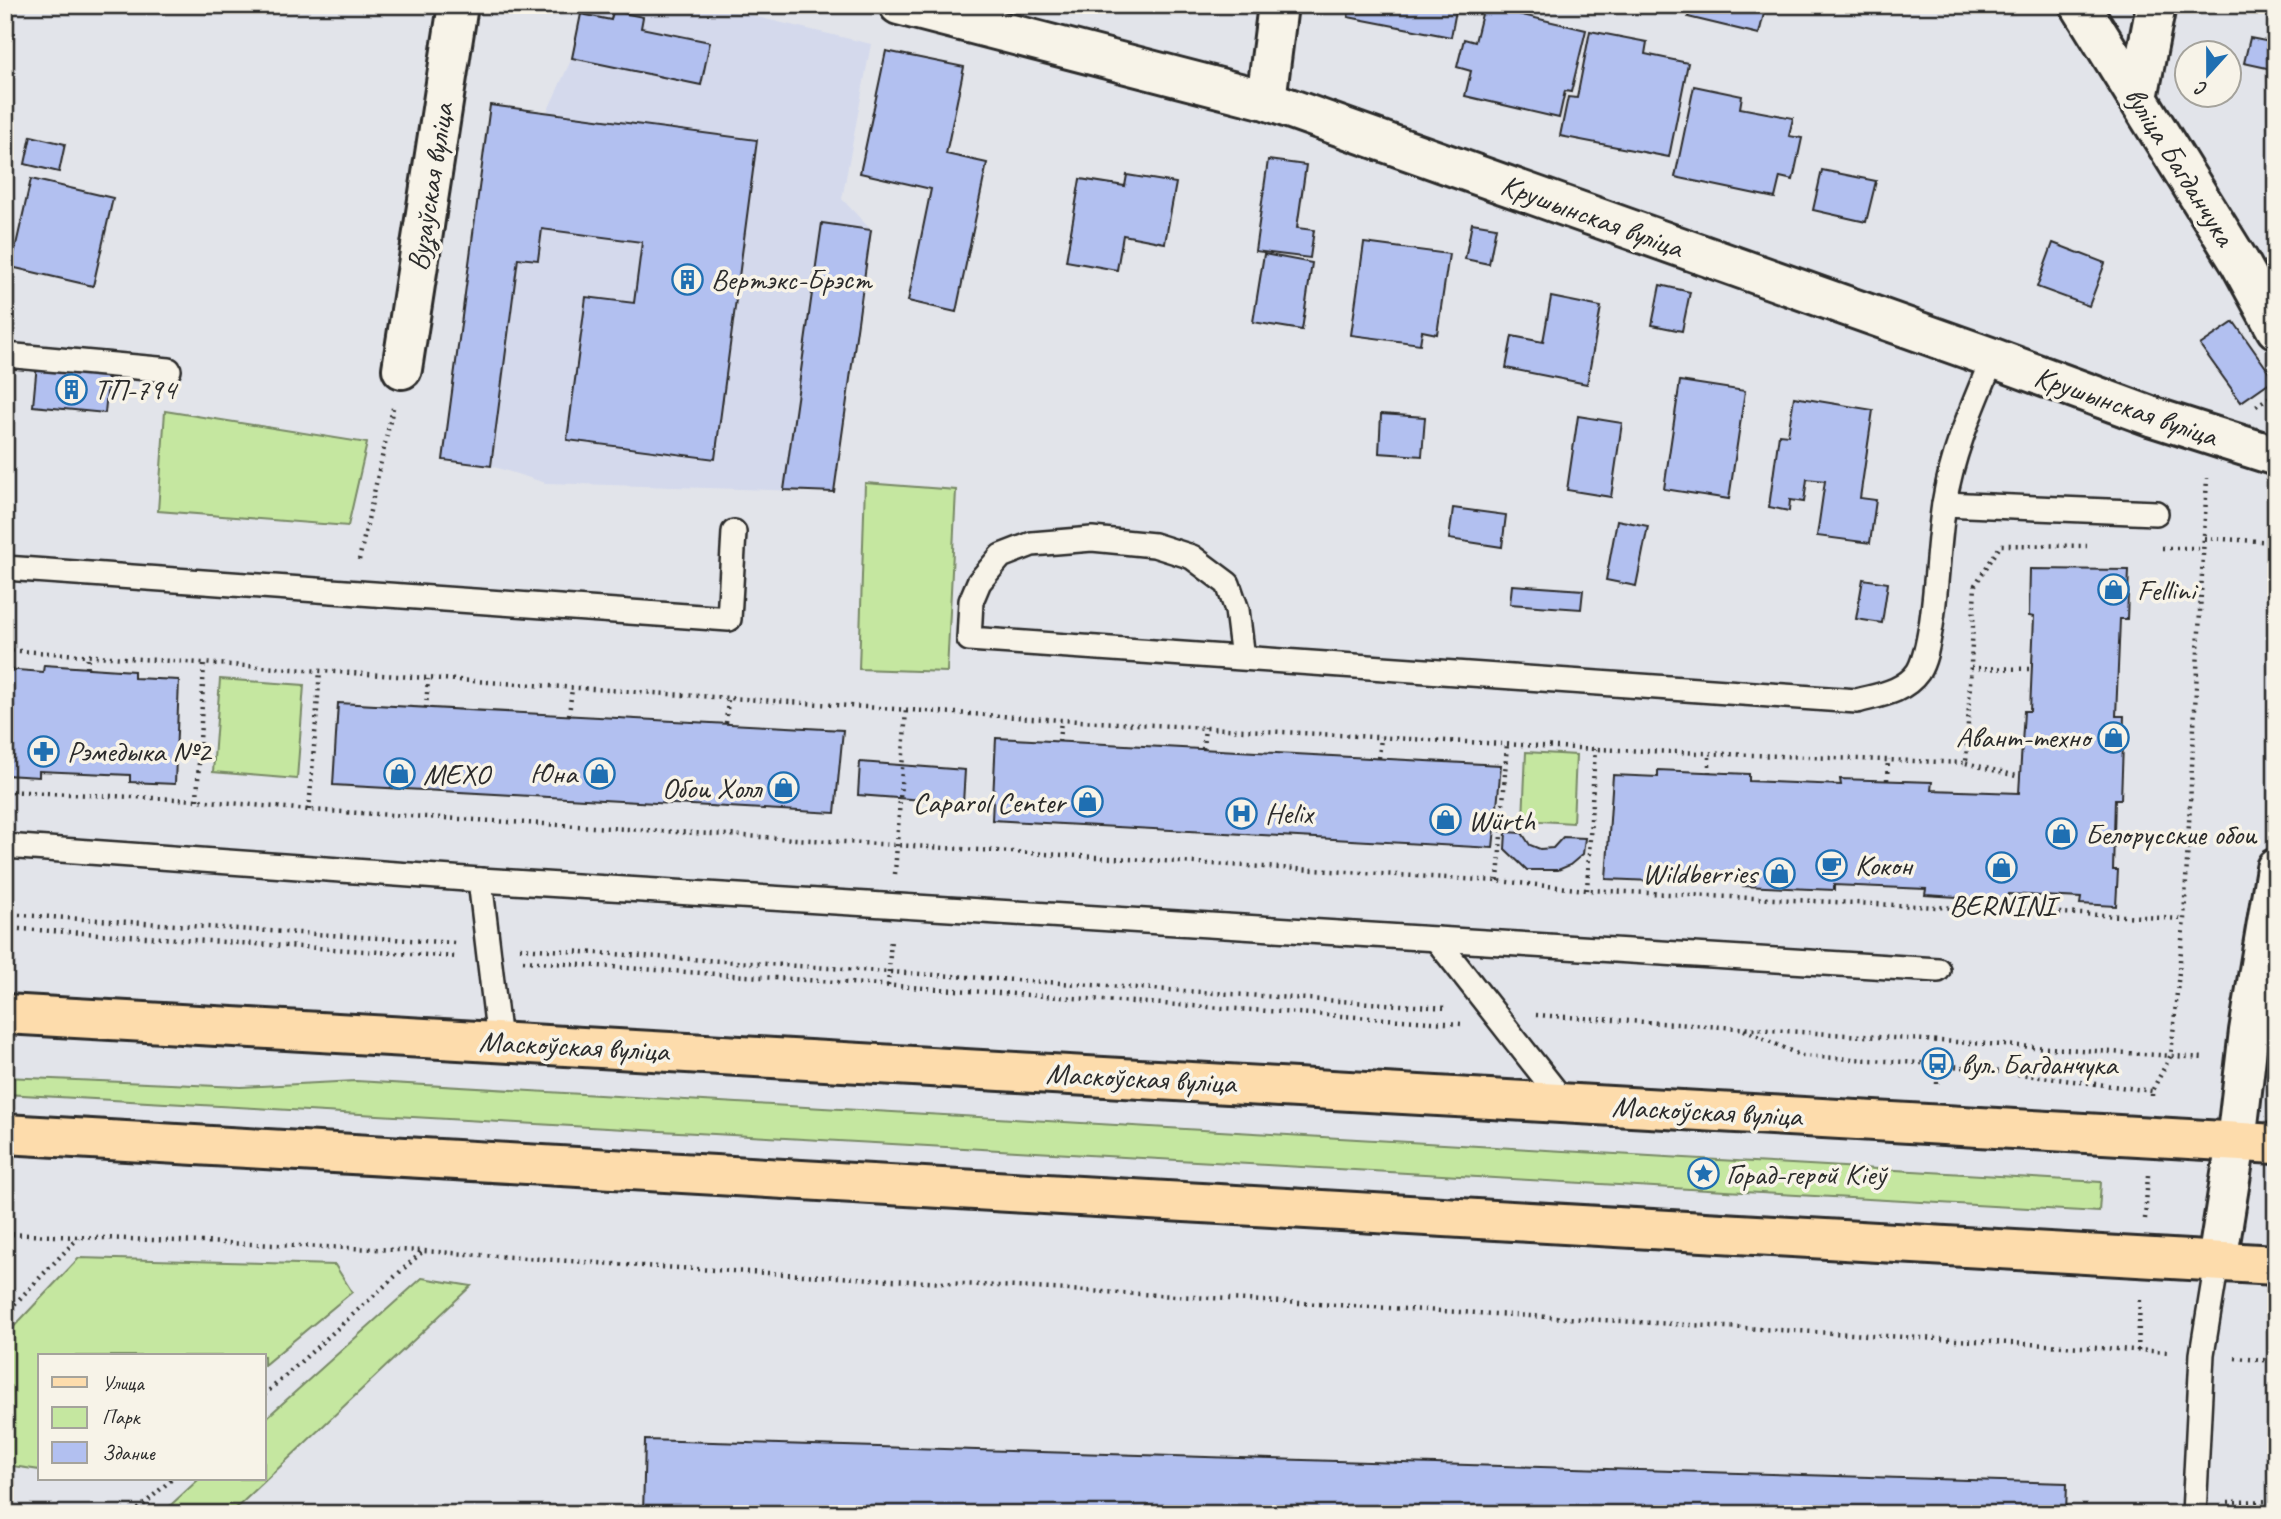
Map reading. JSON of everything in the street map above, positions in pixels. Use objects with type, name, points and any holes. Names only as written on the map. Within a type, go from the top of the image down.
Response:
[{"type":"main road","name":"Маскоўская вуліца","points":[[5,1014],[2276,1144]]},
{"type":"main road","points":[[5,1134],[2276,1265]]},
{"type":"street","name":"Вузаўская вуліца","points":[[402,369],[458,5]]},
{"type":"street","name":"Крушынская вуліца","points":[[899,5],[1266,100],[2210,437],[2276,456]]},
{"type":"street","points":[[1266,100],[1278,5]]},
{"type":"street","name":"вуліца Багданчука","points":[[2080,5],[2240,263],[2276,329]]},
{"type":"street","points":[[2138,98],[2157,5]]},
{"type":"street","points":[[2217,1262],[2249,1031],[2276,868]]},
{"type":"lane","points":[[5,355],[169,370]]},
{"type":"lane","points":[[1243,658],[1237,610],[1228,584],[1192,557],[1154,545],[1091,539],[1032,544],[1001,556],[979,582],[971,601],[970,639],[1857,701],[1903,687],[1918,671],[1927,649],[1944,504],[1962,433],[1993,358]]},
{"type":"lane","points":[[1944,504],[2156,513]]},
{"type":"lane","points":[[5,568],[729,619],[734,532]]},
{"type":"lane","points":[[5,846],[480,880],[1938,970]]},
{"type":"lane","points":[[480,880],[499,1041]]},
{"type":"lane","points":[[1436,939],[1564,1102]]},
{"type":"lane","points":[[2194,1514],[2202,1354],[2217,1262]]},
{"type":"path","points":[[352,592],[402,369]]},
{"type":"path","points":[[1739,1028],[1802,1056],[1938,1064],[2152,1091],[2171,1055],[2184,919],[2210,437]]},
{"type":"path","points":[[2204,538],[2276,542]]},
{"type":"path","points":[[1966,763],[1975,584],[2001,545]]},
{"type":"path","points":[[5,650],[1061,720],[1595,749],[1966,763],[2020,777]]},
{"type":"path","points":[[87,668],[88,656]]},
{"type":"path","points":[[197,800],[204,664]]},
{"type":"path","points":[[1970,668],[2032,669]]},
{"type":"path","points":[[309,810],[320,671]]},
{"type":"path","points":[[426,708],[428,679]]},
{"type":"path","points":[[569,715],[572,688]]},
{"type":"path","points":[[726,723],[728,699]]},
{"type":"path","points":[[888,986],[906,709]]},
{"type":"path","points":[[1059,741],[1061,720]]},
{"type":"path","points":[[1203,749],[1205,727]]},
{"type":"path","points":[[1380,758],[1381,737]]},
{"type":"path","points":[[1498,881],[1507,743]]},
{"type":"path","points":[[1587,890],[1595,749]]},
{"type":"path","points":[[1709,753],[1709,773]]},
{"type":"path","points":[[1887,780],[1888,759]]},
{"type":"path","points":[[5,791],[197,800],[309,810],[1498,881],[1587,890],[2184,919]]},
{"type":"path","points":[[5,914],[888,986],[1498,1019],[1528,1014],[2171,1055]]},
{"type":"path","points":[[5,928],[889,972],[1498,1019]]},
{"type":"path","points":[[2138,1351],[2142,1256],[2152,1136]]},
{"type":"path","points":[[5,1234],[423,1251],[643,1266],[2202,1354],[2276,1361]]},
{"type":"path","points":[[5,1314],[78,1238]]},
{"type":"path","points":[[266,1393],[423,1251]]},
{"type":"path","points":[[133,1514],[171,1480]]},
{"type":"path","points":[[2222,1502],[2276,1501]]},
{"type":"shaded area","points":[[583,5],[707,5],[871,44],[842,199],[871,230],[834,492],[546,483],[491,466],[443,460],[490,105],[547,112],[572,58]]},
{"type":"green space","points":[[165,411],[367,443],[348,526],[158,511]]},
{"type":"green space","points":[[865,483],[956,490],[947,672],[859,669]]},
{"type":"green space","points":[[220,679],[304,685],[297,779],[213,772]]},
{"type":"green space","points":[[1526,752],[1576,755],[1573,823],[1523,820]]},
{"type":"green space","points":[[5,1077],[241,1087],[356,1081],[2101,1182],[2099,1212],[5,1094]]},
{"type":"green space","points":[[79,1258],[335,1265],[352,1292],[266,1363],[266,1354],[38,1354],[38,1470],[5,1465],[5,1336]]},
{"type":"green space","points":[[422,1278],[471,1286],[266,1480],[266,1418]]},
{"type":"green space","points":[[198,1480],[266,1480],[230,1514],[161,1514]]},
{"type":"building","points":[[1351,5],[1457,5],[1451,37],[1348,17]]},
{"type":"building","points":[[1691,5],[1766,5],[1759,34],[1688,17]]},
{"type":"building","points":[[1484,6],[1586,30],[1571,92],[1565,91],[1559,118],[1465,96],[1471,71],[1457,67],[1464,39],[1475,42]]},
{"type":"building","points":[[613,11],[643,17],[641,28],[710,42],[701,85],[572,58],[581,14],[611,20]]},
{"type":"building","points":[[1590,31],[1647,42],[1645,54],[1688,63],[1669,157],[1560,136],[1568,97],[1577,98]]},
{"type":"building","points":[[2250,38],[2276,43],[2276,70],[2244,63]]},
{"type":"building","points":[[886,51],[964,67],[946,154],[987,163],[956,312],[908,301],[931,189],[860,173]]},
{"type":"building","points":[[1694,86],[1742,96],[1740,108],[1793,118],[1789,136],[1802,138],[1793,180],[1780,177],[1775,198],[1675,177]]},
{"type":"building","name":"Вертэкс-Брэст","points":[[490,105],[757,140],[715,459],[567,440],[586,297],[634,303],[642,242],[542,229],[538,260],[518,258],[491,466],[443,460]]},
{"type":"building","points":[[31,136],[65,144],[59,172],[25,164]]},
{"type":"building","points":[[1268,160],[1306,165],[1297,228],[1314,230],[1310,258],[1255,251]]},
{"type":"building","points":[[1822,170],[1876,181],[1866,222],[1813,210]]},
{"type":"building","points":[[1127,175],[1176,183],[1165,243],[1123,235],[1117,270],[1066,261],[1080,179],[1125,186]]},
{"type":"building","points":[[31,179],[113,198],[93,286],[11,267]]},
{"type":"building","points":[[822,223],[871,230],[834,492],[784,490]]},
{"type":"building","points":[[1472,223],[1496,227],[1489,264],[1465,259]]},
{"type":"building","points":[[1364,243],[1449,254],[1437,334],[1422,331],[1420,344],[1351,335]]},
{"type":"building","points":[[2053,243],[2105,263],[2089,306],[2037,287]]},
{"type":"building","points":[[1264,254],[1312,263],[1302,330],[1253,322]]},
{"type":"building","points":[[1660,285],[1690,292],[1682,331],[1652,325]]},
{"type":"building","points":[[1551,297],[1601,307],[1587,384],[1506,368],[1512,336],[1543,342]]},
{"type":"building","points":[[2234,322],[2274,379],[2241,402],[2200,345]]},
{"type":"building","name":"ТП-794","points":[[37,364],[109,371],[105,413],[33,406]]},
{"type":"building","points":[[1680,381],[1745,391],[1729,499],[1664,489]]},
{"type":"building","points":[[1794,397],[1873,410],[1860,498],[1876,500],[1870,543],[1817,536],[1825,481],[1807,479],[1804,502],[1790,500],[1789,511],[1769,507],[1779,434],[1788,435]]},
{"type":"building","points":[[1381,414],[1425,417],[1422,456],[1379,453]]},
{"type":"building","points":[[1578,416],[1622,423],[1611,497],[1567,490]]},
{"type":"building","points":[[1453,508],[1506,515],[1502,547],[1449,539]]},
{"type":"building","points":[[1617,520],[1648,526],[1636,586],[1606,580]]},
{"type":"building","points":[[2030,569],[2129,570],[2127,619],[2120,619],[2116,716],[2124,716],[2121,799],[2115,799],[2113,870],[2118,870],[2116,906],[2080,904],[2081,898],[2008,894],[2007,900],[1925,895],[1926,889],[1834,885],[1834,890],[1743,886],[1743,880],[1652,875],[1652,881],[1606,879],[1613,775],[1658,777],[1658,770],[1749,774],[1749,781],[1841,785],[1840,779],[1932,782],[1931,790],[2019,793],[2024,711],[2030,711],[2034,617],[2029,616]]},
{"type":"building","points":[[1863,579],[1888,583],[1882,623],[1856,619]]},
{"type":"building","points":[[1512,585],[1583,590],[1581,609],[1510,604]]},
{"type":"building","points":[[44,665],[134,671],[134,678],[179,680],[175,784],[130,782],[130,775],[39,771],[39,777],[5,775],[5,669],[43,672]]},
{"type":"building","points":[[338,703],[843,730],[835,813],[333,785]]},
{"type":"building","points":[[996,738],[1501,765],[1493,848],[992,820]]},
{"type":"building","points":[[860,762],[965,770],[963,803],[858,795]]},
{"type":"building","points":[[1506,832],[1522,833],[1530,845],[1540,849],[1553,848],[1563,837],[1585,838],[1583,854],[1570,865],[1558,870],[1527,870],[1505,849]]},
{"type":"building","points":[[645,1440],[2067,1483],[2066,1514],[643,1514]]},
{"type":"place","name":"Вертэкс-Брэст","points":[[688,279]]},
{"type":"place","name":"ТП-794","points":[[71,389]]},
{"type":"place","name":"Fellini","points":[[2114,590]]},
{"type":"place","name":"Авант-техно","points":[[2113,737]]},
{"type":"place","name":"Рэмедыка №2","points":[[44,751]]},
{"type":"place","name":"Юна","points":[[600,773]]},
{"type":"place","name":"MEXO","points":[[400,774]]},
{"type":"place","name":"Обои Холл","points":[[784,788]]},
{"type":"place","name":"Caparol Center","points":[[1088,802]]},
{"type":"place","name":"Helix","points":[[1242,813]]},
{"type":"place","name":"Würth","points":[[1445,820]]},
{"type":"place","name":"Белорусские обои","points":[[2062,834]]},
{"type":"place","name":"Кокон","points":[[1832,865]]},
{"type":"place","name":"BERNINI","points":[[2002,867]]},
{"type":"place","name":"Wildberries","points":[[1780,873]]},
{"type":"place","name":"вул. Багданчука","points":[[1938,1064]]},
{"type":"place","name":"Горад-герой Кіеў","points":[[1703,1174]]}]
